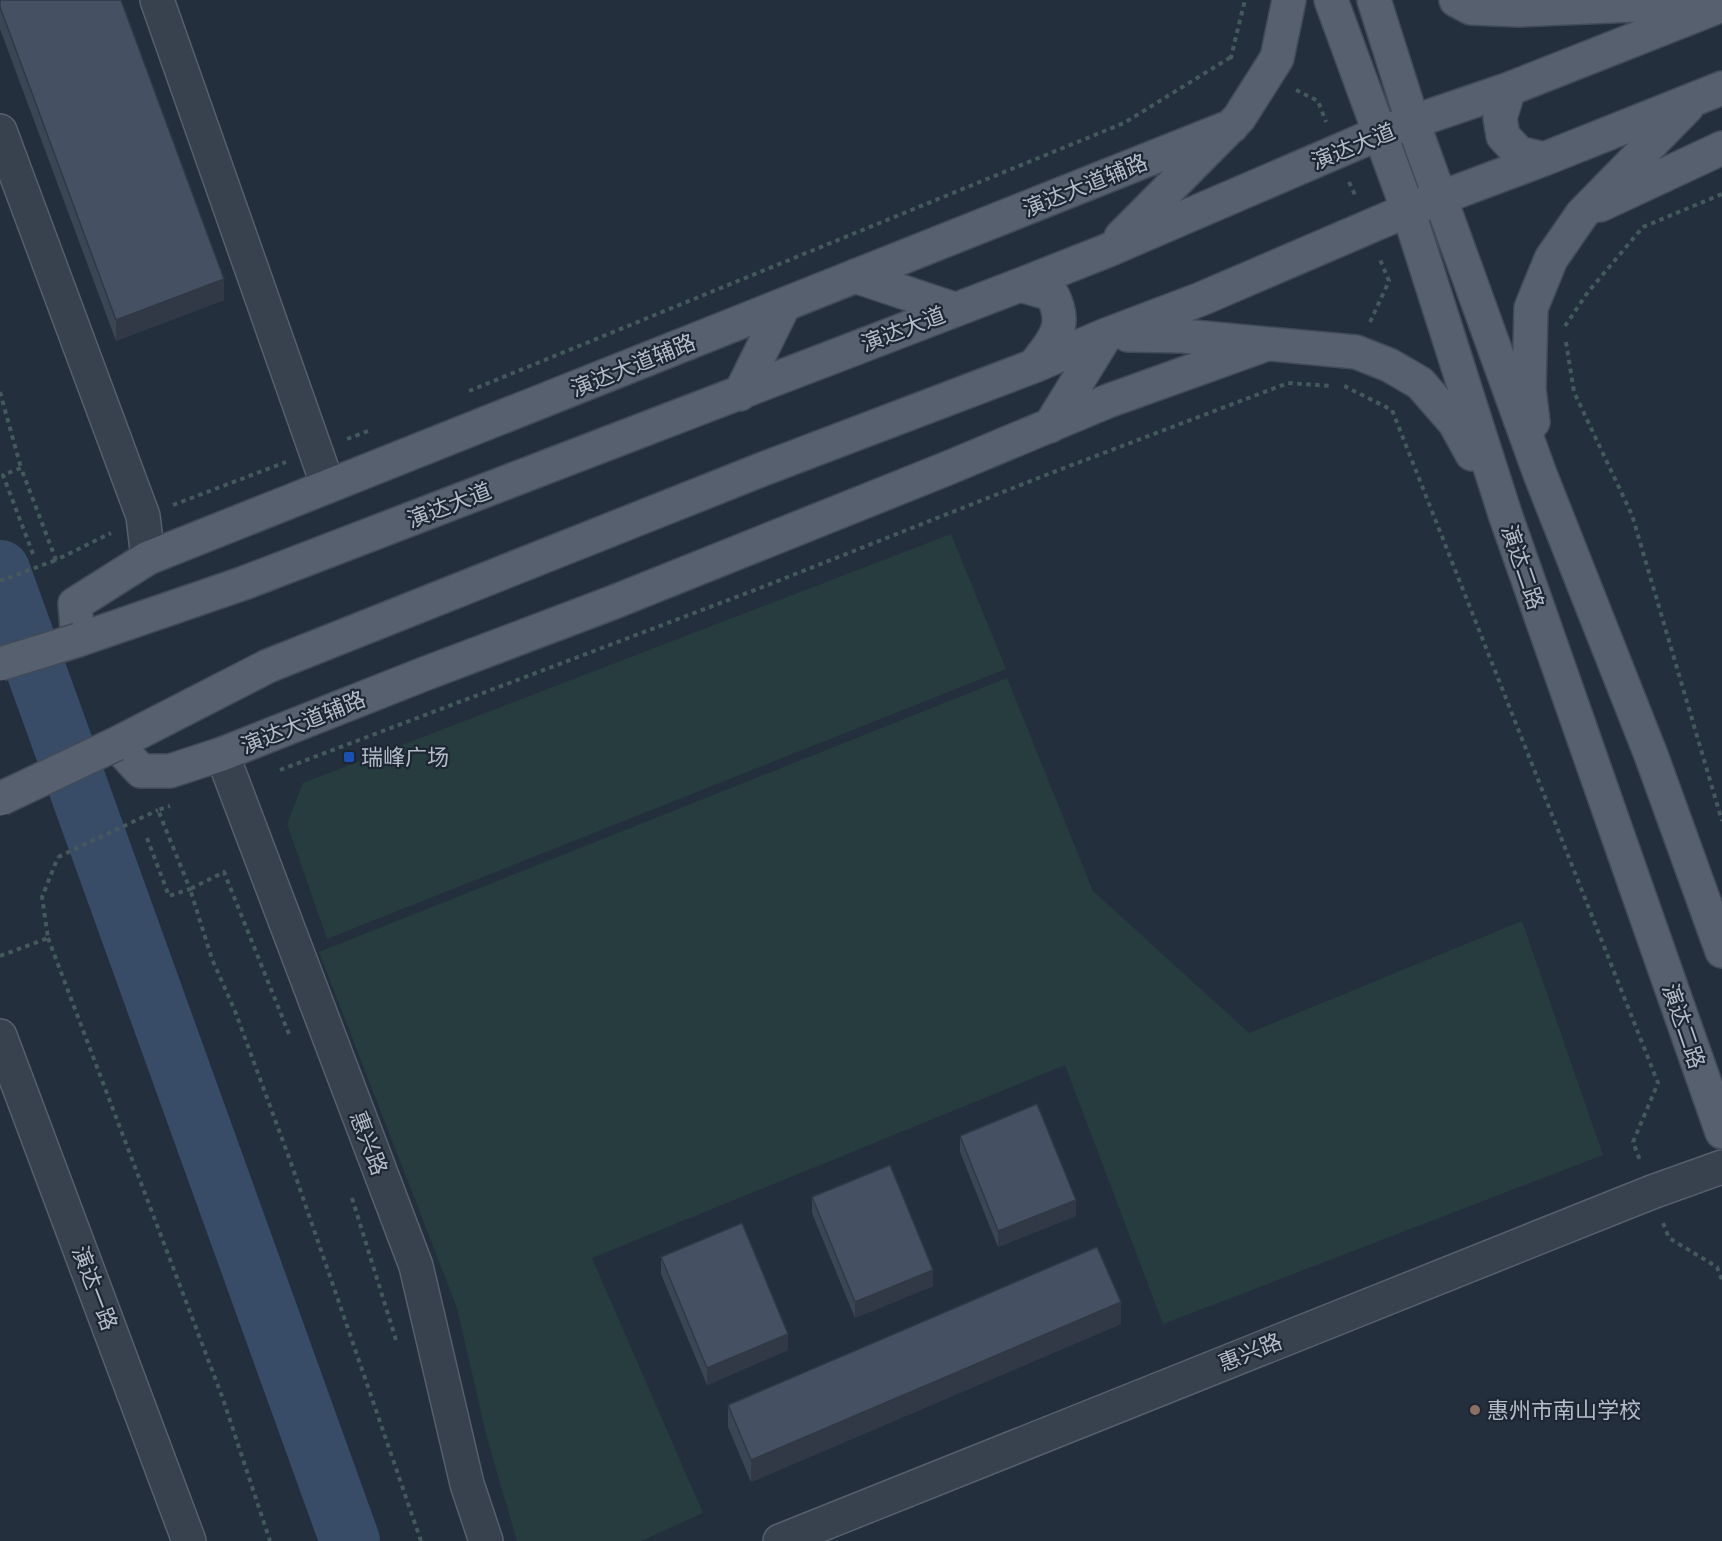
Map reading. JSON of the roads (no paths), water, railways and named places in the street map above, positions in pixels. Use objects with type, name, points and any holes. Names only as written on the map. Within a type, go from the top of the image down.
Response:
[{"type":"main road","points":[[1106,251],[1232,126],[1277,58],[1289,0]]},
{"type":"main road","name":"演达二路","points":[[1331,0],[1408,210],[1504,514],[1722,1132]]},
{"type":"main road","points":[[1374,0],[1413,123],[1540,474],[1651,755],[1722,951]]},
{"type":"main road","points":[[1456,0],[1472,8],[1519,10],[1722,3]]},
{"type":"main road","points":[[1519,10],[1551,0]]},
{"type":"main road","name":"演达大道","points":[[0,664],[244,583],[740,394],[1106,251],[1380,133],[1509,89],[1722,3]]},
{"type":"main road","points":[[1509,89],[1500,118],[1503,136],[1519,153],[1544,159]]},
{"type":"main road","points":[[0,800],[268,666],[763,470],[1034,366],[1106,335],[1201,299],[1408,210],[1544,159],[1708,93]]},
{"type":"main road","points":[[1540,474],[1529,389],[1531,308],[1551,259],[1582,214],[1708,93]]},
{"type":"main road","name":"演达大道辅路","points":[[78,640],[75,604],[148,558],[1232,126]]},
{"type":"main road","points":[[1582,214],[1722,148]]},
{"type":"main road","points":[[855,276],[954,309]]},
{"type":"main road","points":[[1020,285],[1052,294],[1059,307],[1058,335],[1034,366]]},
{"type":"main road","points":[[740,394],[784,305]]},
{"type":"main road","points":[[1106,335],[1150,334],[1356,352],[1389,365],[1420,383],[1455,423],[1504,514]]},
{"type":"main road","points":[[1050,426],[1106,335]]},
{"type":"main road","name":"演达大道辅路","points":[[116,744],[141,771],[170,771],[222,754],[938,473],[1108,401],[1267,344]]},
{"type":"street","points":[[157,0],[328,486]]},
{"type":"street","points":[[0,131],[143,516],[148,558]]},
{"type":"street","name":"惠兴路","points":[[222,754],[416,1266],[467,1484],[486,1541]]},
{"type":"street","name":"演达一路","points":[[0,1036],[189,1541]]},
{"type":"street","name":"惠兴路","points":[[780,1541],[1652,1192],[1722,1167]]},
{"type":"waterway","points":[[0,570],[350,1541]]},
{"type":"place","name":"瑞峰广场","points":[[349,757]]},
{"type":"place","name":"惠州市南山学校","points":[[1475,1410]]}]
